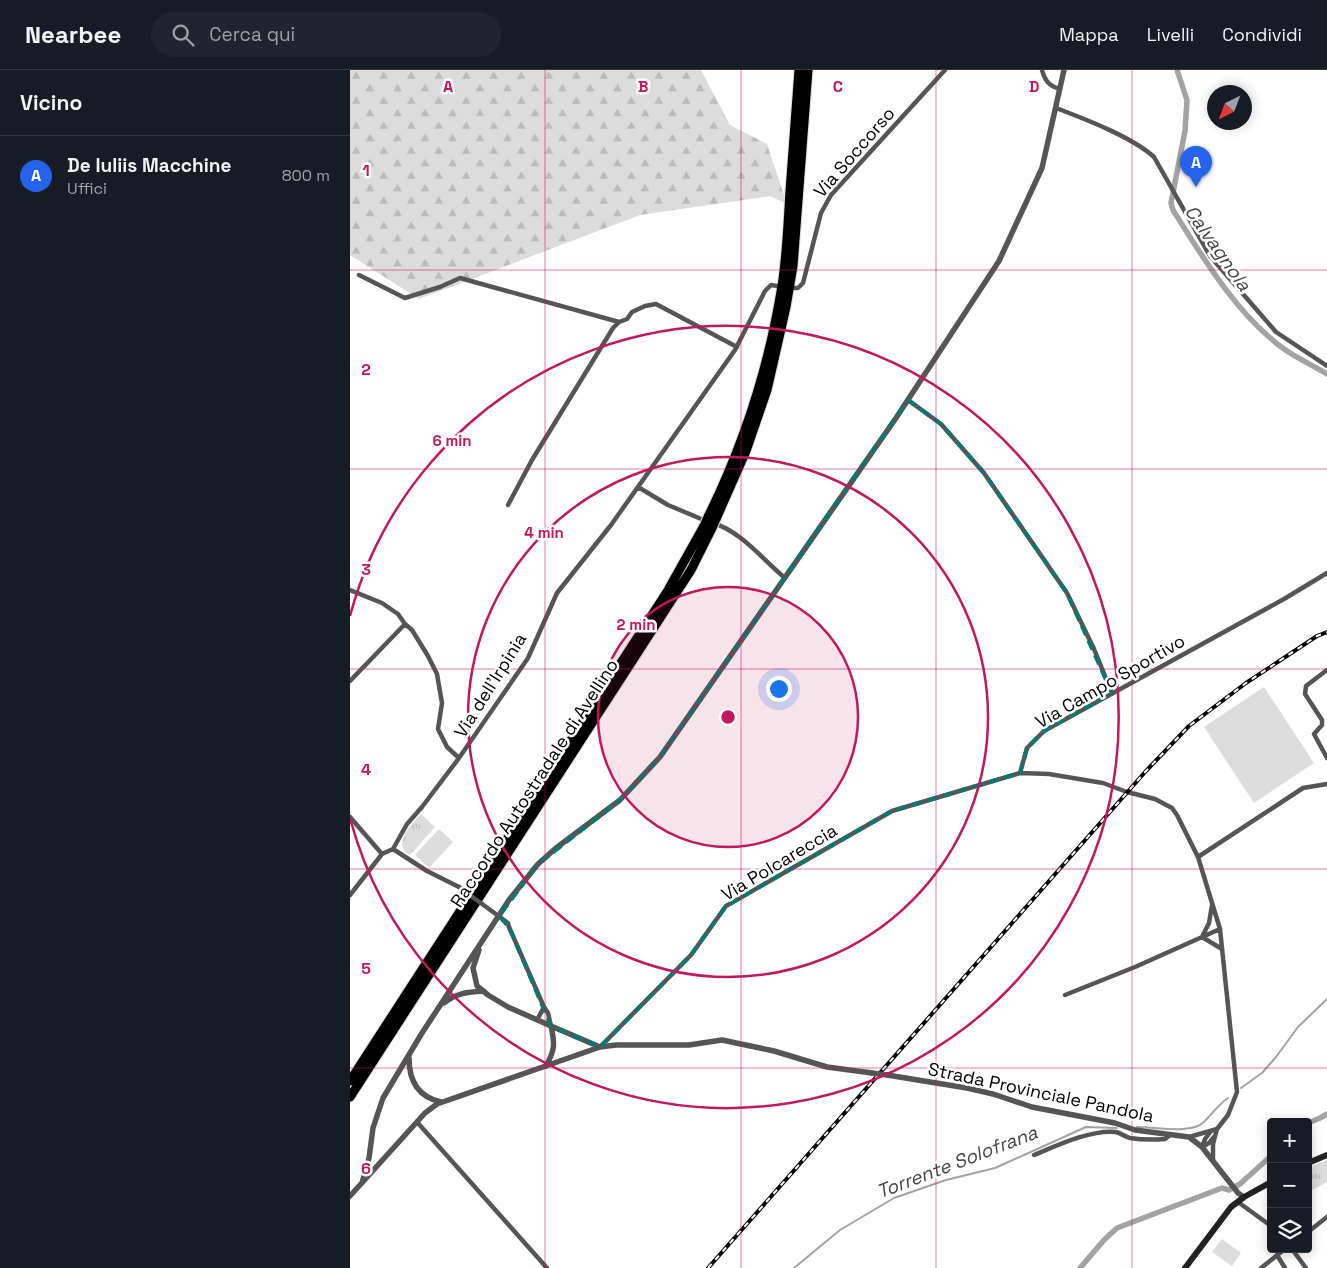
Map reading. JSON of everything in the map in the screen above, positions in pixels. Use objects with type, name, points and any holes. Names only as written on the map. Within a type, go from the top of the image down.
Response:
[{"type":"highway","name":"Raccordo Autostradale di Avellino","points":[[350,1097],[691,570],[734,461],[752,409],[766,362],[776,317],[786,249],[799,70]]},
{"type":"highway","name":"Raccordo Autostradale di Avellino","points":[[712,518],[746,451],[764,398],[786,307],[793,266],[808,70]]},
{"type":"highway","name":"Raccordo Autostradale di Avellino","points":[[350,1081],[708,527]]},
{"type":"main road","points":[[1312,1161],[1327,1155]]},
{"type":"main road","points":[[1185,1268],[1240,1197],[1267,1184]]},
{"type":"street","name":"Via Soccorso","points":[[794,288],[798,288],[803,283],[821,213],[831,195],[945,70]]},
{"type":"street","points":[[1042,70],[1051,87],[1060,89]]},
{"type":"street","points":[[362,1183],[369,1158],[373,1128],[383,1098],[509,900],[538,864],[556,848],[620,800],[660,758],[908,400],[999,261],[1042,168],[1064,70]]},
{"type":"street","points":[[1056,108],[1084,119],[1144,148],[1154,157],[1210,256],[1276,332],[1327,366]]},
{"type":"street","points":[[359,275],[405,298],[440,287],[460,278],[619,322]]},
{"type":"street","name":"Via dell'Irpinia","points":[[393,848],[407,824],[459,758],[528,658],[557,593],[611,525],[737,347],[765,291],[771,285],[777,286]]},
{"type":"street","points":[[508,505],[532,460],[613,328],[632,312],[645,306],[656,304],[737,347]]},
{"type":"street","points":[[908,400],[941,424],[990,481],[1067,593],[1094,649],[1112,693]]},
{"type":"street","points":[[638,487],[668,505],[701,520],[723,526],[735,534],[785,578]]},
{"type":"street","name":"Via Campo Sportivo","points":[[1020,773],[1027,748],[1044,731],[1284,599],[1327,573]]},
{"type":"street","points":[[350,590],[382,603],[398,614],[412,630],[437,674],[442,703],[438,730],[447,748],[459,758]]},
{"type":"street","points":[[350,681],[405,624]]},
{"type":"street","points":[[1327,670],[1306,686],[1305,694],[1322,720],[1322,725],[1314,734],[1327,758]]},
{"type":"street","points":[[1020,773],[1087,779],[1103,783],[1155,799],[1172,808],[1178,815],[1198,857],[1220,929],[1237,1092],[1228,1115],[1215,1131],[1209,1143],[1202,1147]]},
{"type":"street","name":"Via Polcareccia","points":[[600,1046],[691,955],[726,906],[892,811],[1020,773]]},
{"type":"street","points":[[1198,857],[1303,788],[1327,784]]},
{"type":"street","points":[[350,817],[382,854]]},
{"type":"street","points":[[350,895],[382,854],[393,848],[427,872],[459,887],[508,923],[550,1018],[555,1043],[552,1055],[546,1066]]},
{"type":"street","points":[[1202,937],[1209,923],[1212,902]]},
{"type":"street","points":[[1065,995],[1135,967],[1220,929]]},
{"type":"street","points":[[1202,937],[1222,949]]},
{"type":"street","points":[[480,945],[473,968],[477,986],[484,992],[508,1007],[600,1046]]},
{"type":"street","points":[[439,1008],[451,997],[461,993],[484,992]]},
{"type":"street","points":[[537,1020],[544,1007]]},
{"type":"street","name":"Strada Provinciale Pandola","points":[[600,1046],[689,1045],[722,1040],[774,1051],[827,1067],[967,1088],[993,1094],[1032,1107],[1115,1123],[1135,1130],[1189,1137]]},
{"type":"street","points":[[350,1196],[425,1113],[441,1102],[600,1046]]},
{"type":"street","points":[[409,1056],[409,1069],[416,1088],[424,1096],[441,1102]]},
{"type":"street","points":[[417,1122],[547,1268]]},
{"type":"street","points":[[1189,1137],[1215,1131]]},
{"type":"street","points":[[1213,1160],[1215,1131]]},
{"type":"street","points":[[1034,1155],[1066,1142],[1104,1132],[1115,1132],[1128,1137],[1146,1140],[1165,1140],[1170,1135]]},
{"type":"street","points":[[1189,1137],[1202,1147],[1240,1197],[1267,1222]]},
{"type":"street","points":[[1312,1229],[1327,1217]]},
{"type":"street","points":[[1261,1268],[1280,1253]]},
{"type":"street","points":[[1295,1253],[1306,1268]]},
{"type":"street","points":[[1277,1255],[1285,1268]]},
{"type":"highlighted area","points":[[908,400],[941,424],[984,473],[1067,593],[1112,693],[1044,731],[1027,748],[1020,773],[892,811],[726,906],[691,955],[600,1047],[551,1026],[509,927],[499,916],[538,864],[620,800],[660,757]]},
{"type":"green space","points":[[350,70],[701,70],[730,125],[767,144],[787,204],[770,196],[640,215],[419,299],[350,255]]},
{"type":"green space","points":[[1264,687],[1314,763],[1254,803],[1204,727]]},
{"type":"green space","points":[[421,814],[435,827],[410,855],[404,850],[402,845],[404,835]]},
{"type":"green space","points":[[439,829],[453,842],[429,868],[415,855]]},
{"type":"green space","points":[[1327,1160],[1327,1182],[1312,1190],[1312,1166]]},
{"type":"green space","points":[[1222,1239],[1241,1253],[1232,1266],[1212,1252]]},
{"type":"waterway","name":"Calvagnola","points":[[1177,70],[1187,100],[1185,131],[1171,203],[1173,210],[1223,286],[1253,322],[1287,351],[1327,374]]},
{"type":"waterway","name":"Torrente Solofrana","points":[[1241,1088],[1262,1073],[1298,1027],[1327,999]]},
{"type":"waterway","name":"Torrente Solofrana","points":[[1137,1127],[1178,1129],[1194,1127],[1200,1125],[1228,1098]]},
{"type":"waterway","name":"Torrente Solofrana","points":[[1312,1121],[1327,1114]]},
{"type":"waterway","name":"Torrente Solofrana","points":[[794,1268],[840,1230],[894,1198],[946,1180],[995,1168],[1086,1127],[1117,1128]]},
{"type":"waterway","name":"Torrente Solofrana","points":[[1080,1268],[1117,1228],[1222,1188],[1229,1190],[1240,1184],[1267,1160]]},
{"type":"railway","points":[[708,1268],[1146,771],[1189,726],[1246,683],[1317,636],[1327,632]]},
{"type":"place","name":"De Iuliis Macchine","points":[[1196,187]]}]
